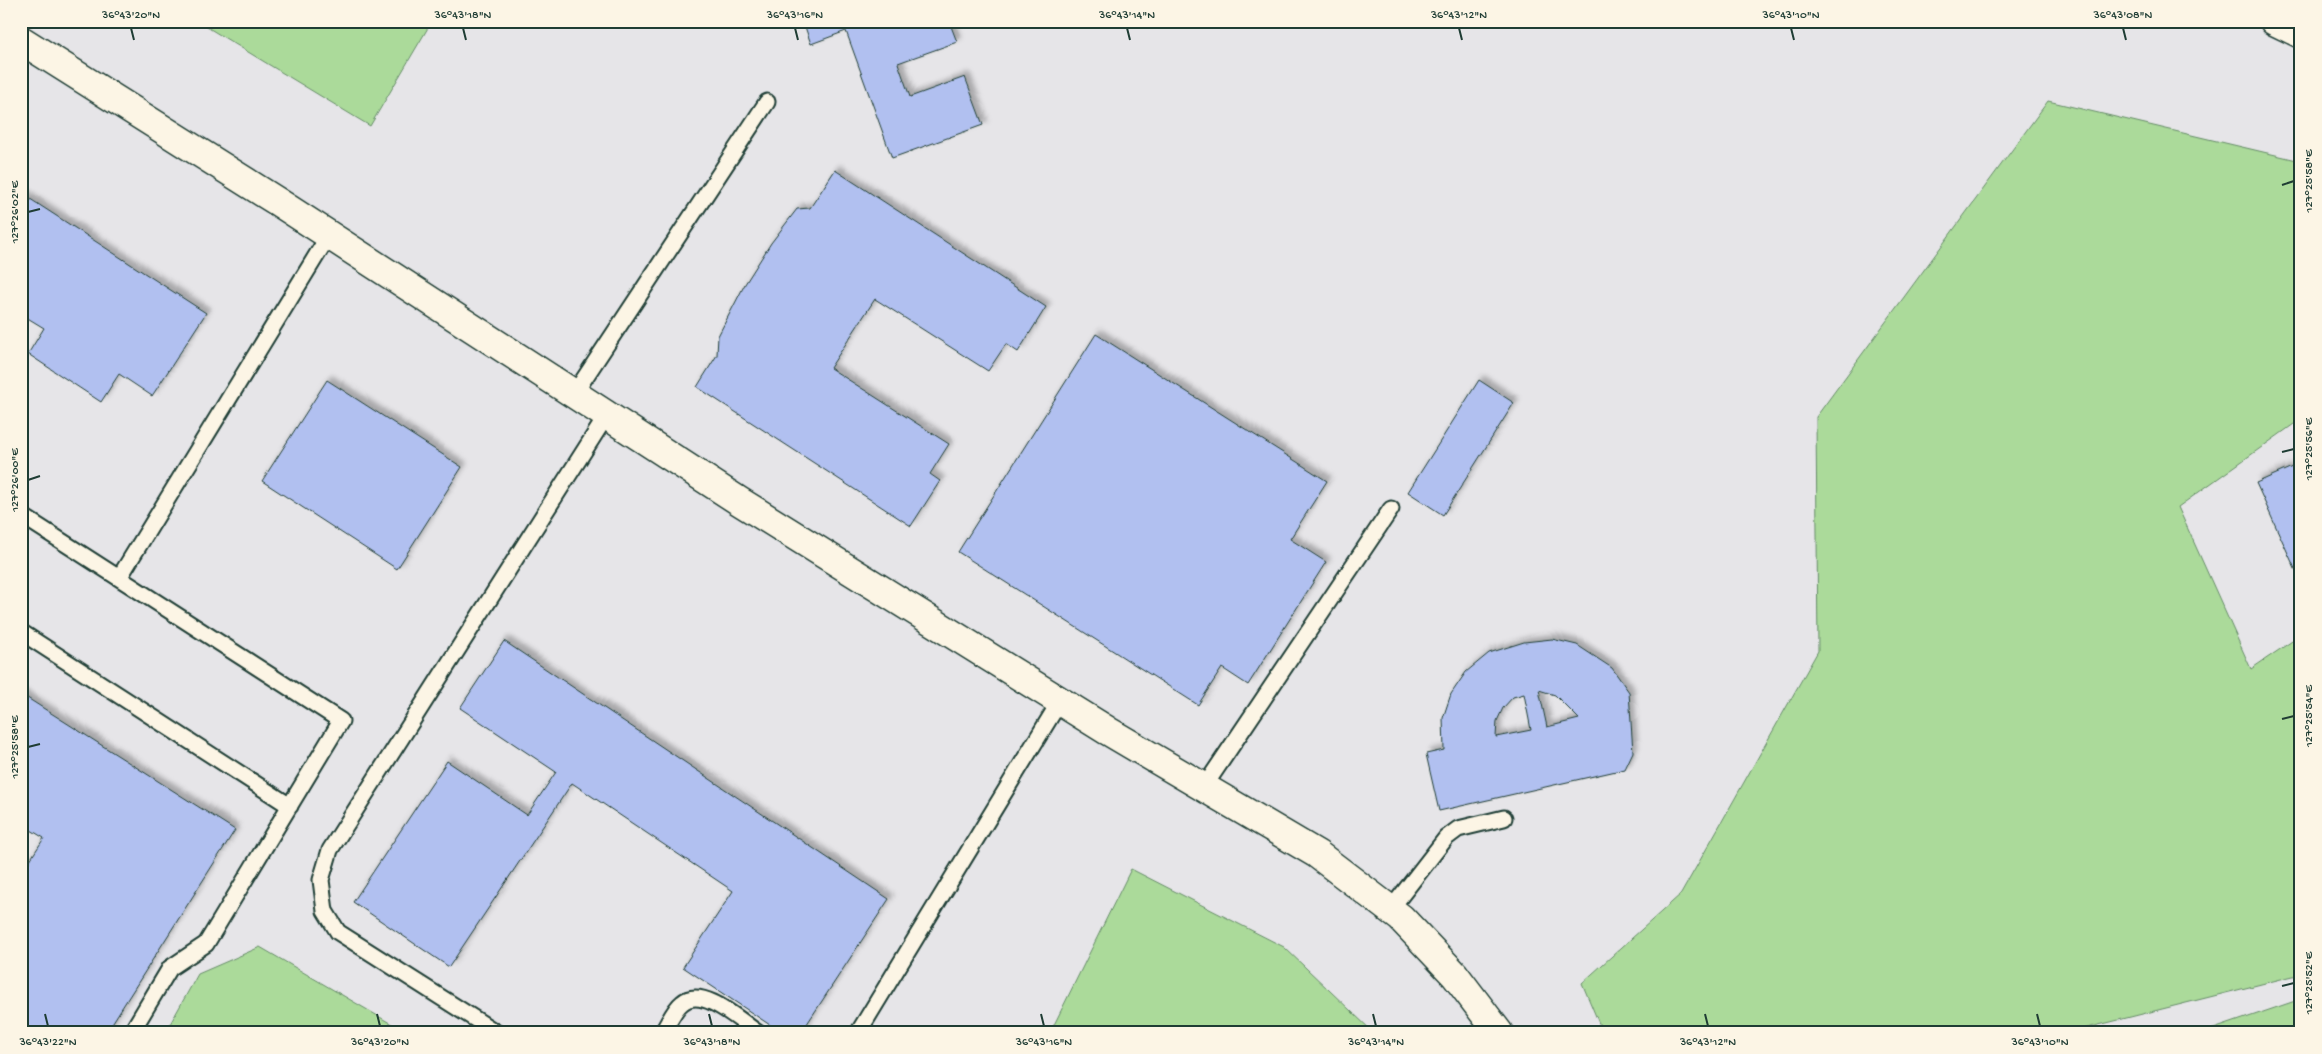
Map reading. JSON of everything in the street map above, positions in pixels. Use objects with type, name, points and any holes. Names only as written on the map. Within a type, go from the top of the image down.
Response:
[{"type":"street","points":[[2274,21],[2301,34]]},
{"type":"street","points":[[21,40],[329,235],[739,501],[1060,701],[1317,854],[1401,918],[1455,975],[1499,1033]]},
{"type":"lane","points":[[574,394],[767,102]]},
{"type":"lane","points":[[119,578],[329,235]]},
{"type":"lane","points":[[497,1033],[338,932],[326,911],[321,880],[330,850],[608,415]]},
{"type":"lane","points":[[1204,787],[1391,509]]},
{"type":"lane","points":[[21,515],[341,721],[206,944],[170,968],[131,1033]]},
{"type":"lane","points":[[21,632],[290,806]]},
{"type":"lane","points":[[858,1033],[1060,701]]},
{"type":"lane","points":[[1390,910],[1452,833],[1458,829],[1504,818]]},
{"type":"lane","points":[[662,1033],[682,1002],[696,997],[708,999],[758,1033]]},
{"type":"green space","points":[[197,21],[432,21],[370,126]]},
{"type":"green space","points":[[2048,101],[2301,161],[2301,419],[2178,507],[2251,669],[2301,635],[2301,974],[2067,1033],[1603,1033],[1582,983],[1681,894],[1818,651],[1816,417]]},
{"type":"green space","points":[[1131,869],[1284,947],[1374,1033],[1050,1033]]},
{"type":"green space","points":[[260,947],[407,1033],[165,1033],[198,974]]},
{"type":"green space","points":[[2301,999],[2301,1033],[2202,1033]]},
{"type":"building","points":[[803,21],[949,21],[957,42],[898,63],[910,97],[965,77],[983,125],[892,158],[846,31],[811,44]]},
{"type":"building","points":[[835,170],[1046,307],[1018,352],[1006,344],[988,371],[875,299],[830,368],[949,444],[930,474],[940,481],[911,526],[697,387],[717,355],[718,336],[745,284],[771,243],[797,209],[810,208]]},
{"type":"building","points":[[21,193],[206,313],[152,396],[119,374],[101,402],[28,354],[44,328],[21,314]]},
{"type":"building","points":[[1096,334],[1327,481],[1290,539],[1326,562],[1248,685],[1222,668],[1198,705],[958,552]]},
{"type":"building","points":[[327,380],[462,467],[397,569],[262,481]]},
{"type":"building","points":[[1479,380],[1514,403],[1443,515],[1408,492]]},
{"type":"building","points":[[2301,463],[2301,582],[2256,483]]},
{"type":"building","points":[[1552,639],[1577,645],[1612,668],[1629,692],[1633,752],[1625,769],[1439,811],[1426,754],[1444,750],[1443,718],[1451,694],[1466,672],[1489,653],[1524,642]],"holes":[[[1539,690],[1555,695],[1579,719],[1547,727]],[[1524,694],[1531,730],[1496,737],[1497,721],[1503,708],[1513,697]]]},
{"type":"building","points":[[504,641],[889,899],[801,1033],[782,1033],[683,967],[733,891],[572,783],[449,967],[353,902],[447,761],[527,815],[556,772],[460,708]]},
{"type":"building","points":[[21,694],[235,830],[106,1033],[21,1033],[21,874],[44,838],[21,824]]}]
